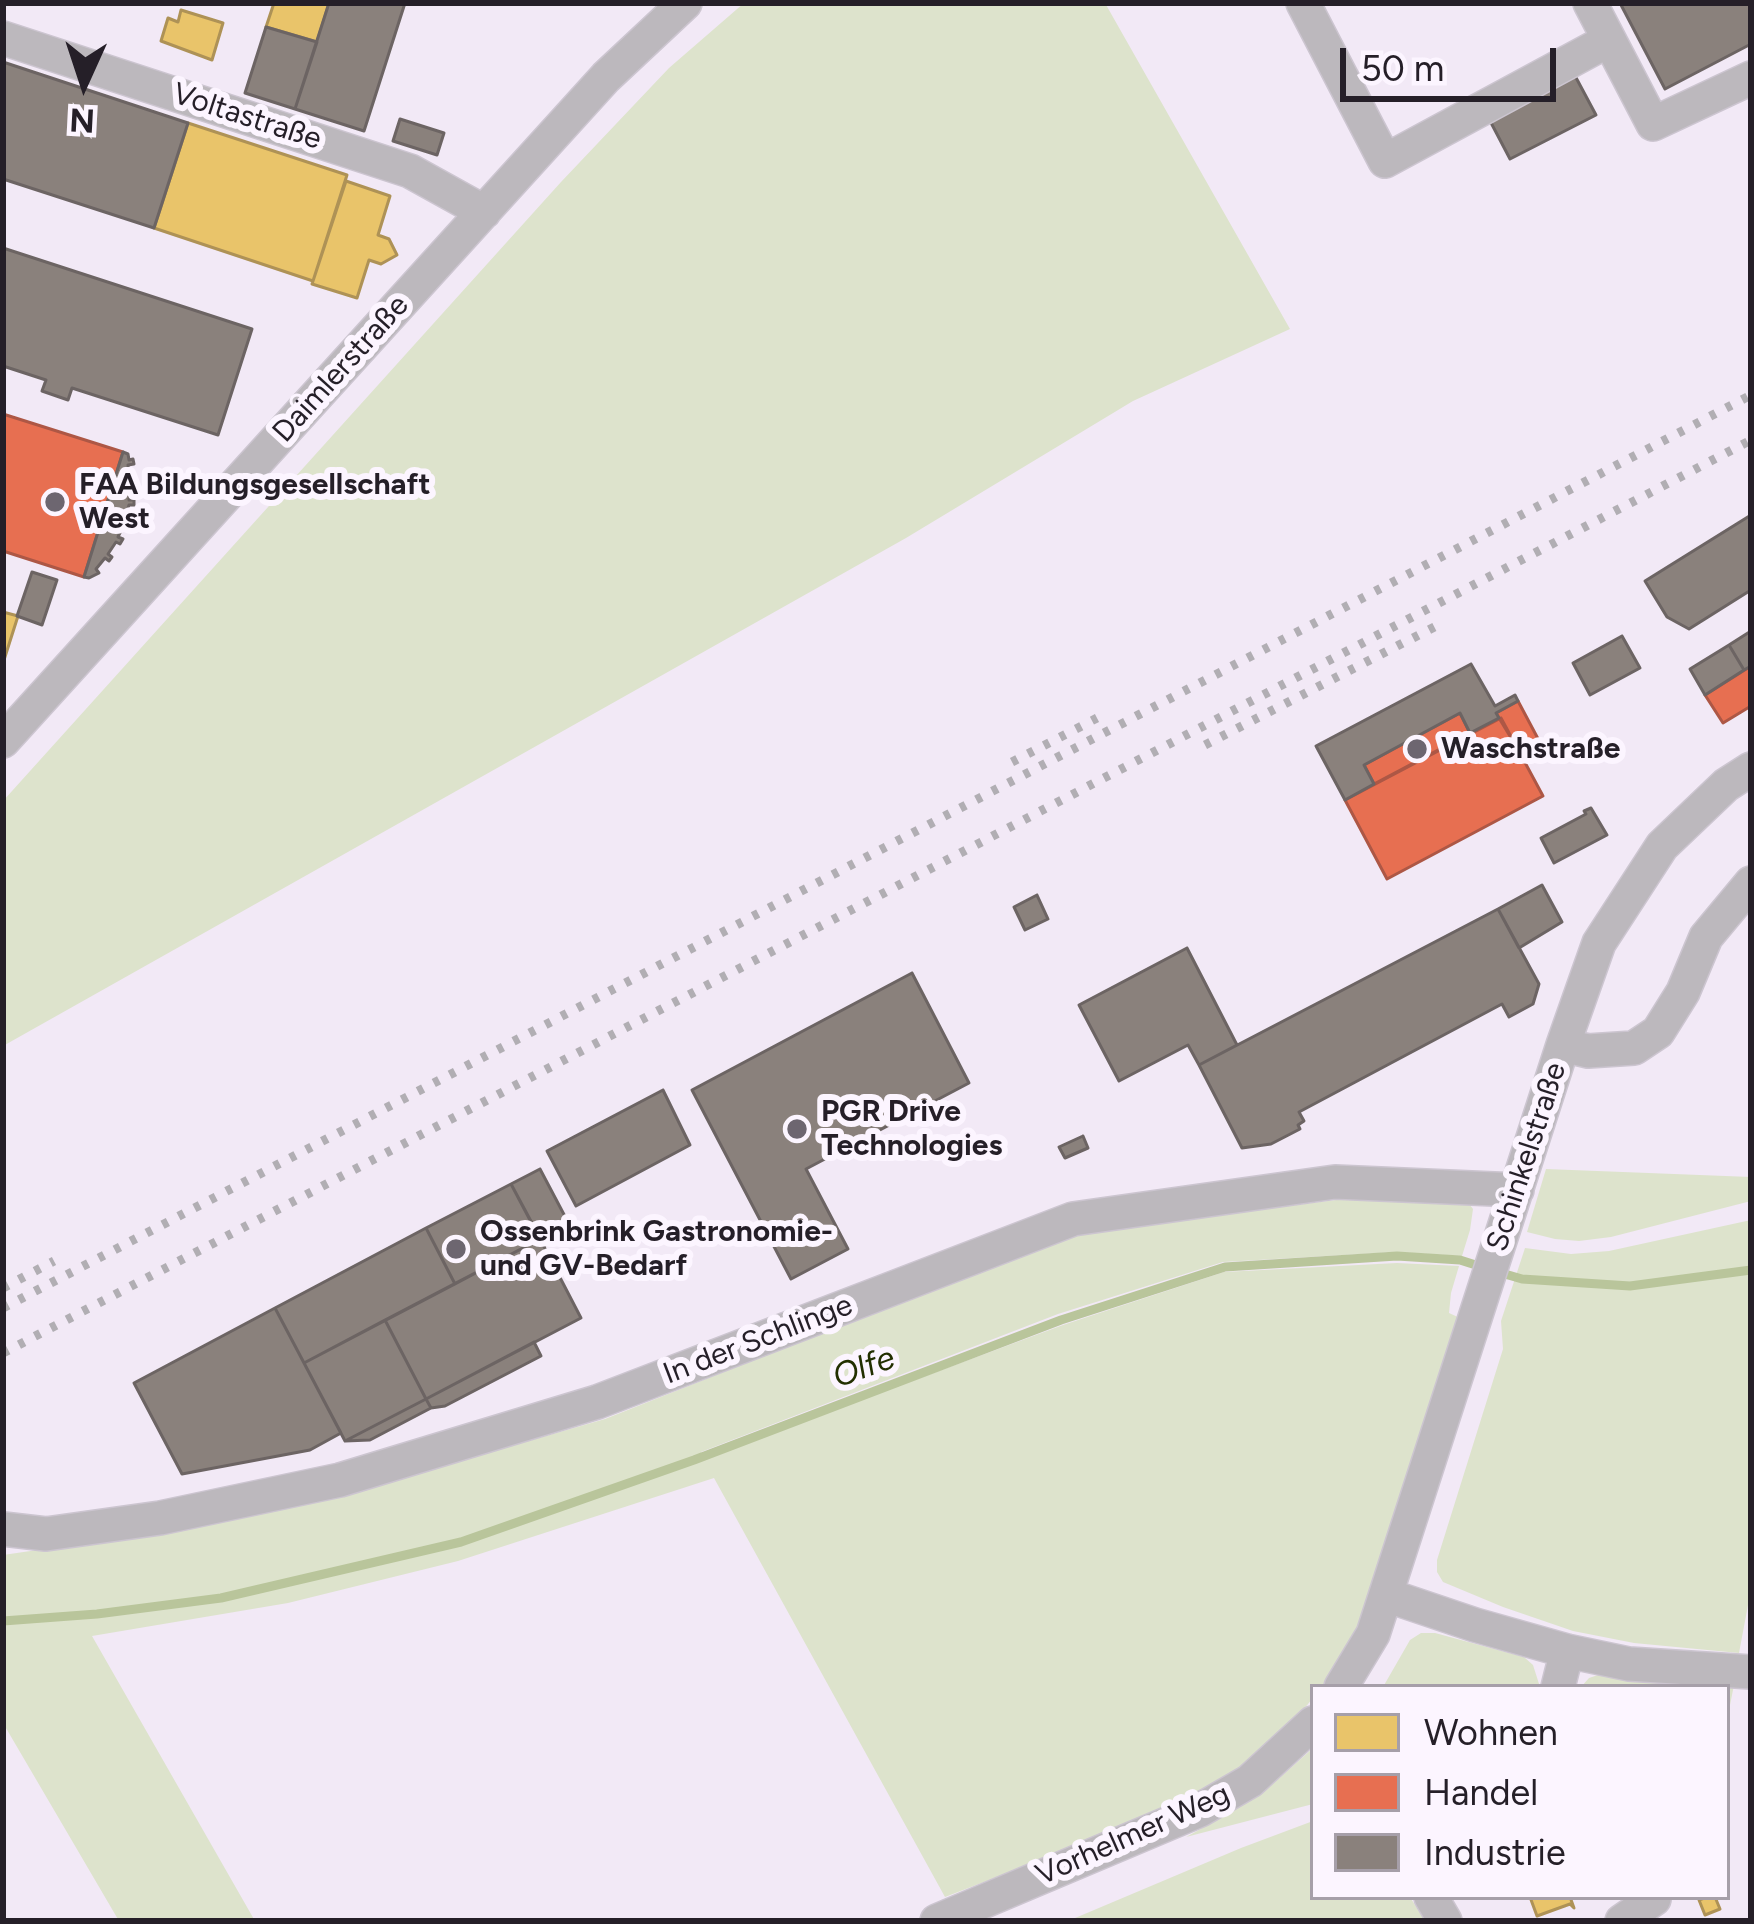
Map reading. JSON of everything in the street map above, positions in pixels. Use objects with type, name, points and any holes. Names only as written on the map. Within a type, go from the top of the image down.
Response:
[{"type":"street","name":"Daimlerstraße","points":[[3,741],[606,76],[685,3]]},
{"type":"street","points":[[1303,3],[1385,161],[1609,40]]},
{"type":"street","points":[[1590,3],[1653,124],[1751,79]]},
{"type":"street","name":"Voltastraße","points":[[3,38],[410,171],[484,212]]},
{"type":"street","name":"Schinkelstraße","points":[[1386,1594],[1599,943],[1662,846],[1726,785],[1751,770]]},
{"type":"street","points":[[1563,1045],[1588,1051],[1634,1048],[1658,1032],[1683,992],[1706,937],[1751,883]]},
{"type":"street","name":"In der Schlinge","points":[[3,1529],[46,1534],[92,1528],[340,1480],[598,1402],[1073,1219],[1335,1182],[1517,1190]]},
{"type":"street","points":[[1343,1684],[1373,1634],[1386,1594],[1567,1652],[1648,1666],[1751,1672]]},
{"type":"street","points":[[1559,1684],[1567,1652]]},
{"type":"street","name":"Vorhelmer Weg","points":[[937,1921],[1200,1810],[1250,1781],[1310,1726]]},
{"type":"street","points":[[1622,1921],[1653,1900]]},
{"type":"green space","points":[[744,3],[1105,3],[1290,329],[1133,401],[906,538],[3,1046],[3,801],[561,182],[669,68]]},
{"type":"green space","points":[[1546,1169],[1751,1177],[1751,1201],[1611,1237],[1555,1239],[1527,1232]]},
{"type":"green space","points":[[1336,1200],[1467,1201],[1473,1209],[1462,1256],[1396,1252],[1223,1262],[1058,1314],[701,1452],[704,1458],[1063,1325],[1224,1272],[1397,1263],[1459,1266],[1449,1313],[1460,1318],[1374,1591],[1341,1664],[1324,1684],[1310,1684],[1310,1702],[1284,1733],[1246,1767],[1193,1798],[945,1897],[714,1478],[458,1561],[288,1603],[92,1636],[255,1921],[119,1921],[3,1723],[3,1555],[168,1531],[344,1494],[605,1419],[1075,1233]]},
{"type":"green space","points":[[1751,1220],[1751,1589],[1739,1653],[1634,1643],[1573,1631],[1443,1582],[1437,1560],[1503,1349],[1501,1321],[1525,1248],[1571,1254],[1609,1251]]},
{"type":"green space","points":[[1421,1633],[1435,1633],[1524,1657],[1533,1665],[1539,1684],[1385,1684],[1410,1640]]},
{"type":"green space","points":[[1601,1674],[1722,1684],[1584,1684]]},
{"type":"green space","points":[[1310,1751],[1310,1805],[1186,1837],[1230,1813],[1266,1790]]},
{"type":"green space","points":[[1310,1822],[1310,1900],[1412,1900],[1425,1921],[1068,1921]]},
{"type":"building: Wohnen","points":[[274,3],[329,3],[317,42],[266,27]]},
{"type":"building: Wohnen","points":[[181,10],[223,23],[212,60],[161,41],[168,18],[178,22]]},
{"type":"building: Wohnen","points":[[188,123],[347,175],[313,281],[154,228]]},
{"type":"building: Wohnen","points":[[346,181],[390,196],[378,235],[389,239],[397,255],[381,264],[369,260],[357,298],[312,284]]},
{"type":"building: Wohnen","points":[[3,612],[18,616],[4,660],[3,660]]},
{"type":"building: Wohnen","points":[[1531,1900],[1571,1900],[1574,1908],[1570,1904],[1537,1916]]},
{"type":"building: Wohnen","points":[[1699,1900],[1716,1900],[1720,1909],[1705,1915]]},
{"type":"building: Handel","name":"FAA Bildungsgesellschaft West","points":[[3,414],[123,452],[84,577],[3,551]]},
{"type":"building: Handel","points":[[1751,666],[1751,706],[1723,723],[1705,695]]},
{"type":"building: Handel","points":[[1518,701],[1544,750],[1525,761],[1496,713]]},
{"type":"building: Handel","name":"Waschstraße","points":[[1460,713],[1470,733],[1374,784],[1364,765]]},
{"type":"building: Handel","points":[[1501,718],[1543,796],[1387,879],[1345,800]]},
{"type":"building: Industrie","points":[[329,3],[405,3],[364,131],[295,109]]},
{"type":"building: Industrie","points":[[1620,3],[1751,3],[1751,44],[1665,89]]},
{"type":"building: Industrie","points":[[266,27],[317,42],[295,109],[245,93]]},
{"type":"building: Industrie","points":[[3,62],[188,123],[154,228],[3,179]]},
{"type":"building: Industrie","points":[[1573,72],[1596,115],[1510,159],[1488,117]]},
{"type":"building: Industrie","points":[[400,119],[444,133],[437,155],[393,141]]},
{"type":"building: Industrie","points":[[3,248],[252,329],[218,435],[72,388],[68,400],[42,391],[46,380],[3,366]]},
{"type":"building: Industrie","points":[[123,452],[133,459],[134,464],[128,465],[130,480],[135,479],[136,485],[130,485],[129,500],[134,505],[129,505],[125,518],[129,525],[124,524],[118,537],[123,539],[108,554],[109,561],[105,558],[96,569],[99,573],[84,577]]},
{"type":"building: Industrie","points":[[1751,515],[1751,590],[1689,629],[1667,617],[1645,581]]},
{"type":"building: Industrie","points":[[32,572],[57,580],[42,625],[17,616]]},
{"type":"building: Industrie","points":[[1751,631],[1751,666],[1744,670],[1729,645]]},
{"type":"building: Industrie","points":[[1622,636],[1640,668],[1590,695],[1573,663]]},
{"type":"building: Industrie","points":[[1729,645],[1744,670],[1705,695],[1690,669]]},
{"type":"building: Industrie","points":[[1471,664],[1495,706],[1515,695],[1518,701],[1496,713],[1499,718],[1470,733],[1460,713],[1364,765],[1374,784],[1345,800],[1316,746]]},
{"type":"building: Industrie","points":[[1591,808],[1607,835],[1554,863],[1541,838]]},
{"type":"building: Industrie","points":[[1542,885],[1562,922],[1519,948],[1498,909]]},
{"type":"building: Industrie","points":[[1037,895],[1048,919],[1025,930],[1014,907]]},
{"type":"building: Industrie","points":[[1498,909],[1539,984],[1533,1004],[1509,1017],[1502,1004],[1299,1112],[1304,1121],[1300,1129],[1271,1144],[1242,1148],[1199,1065]]},
{"type":"building: Industrie","points":[[1187,948],[1237,1045],[1199,1065],[1188,1045],[1119,1081],[1079,1005]]},
{"type":"building: Industrie","name":"PGR Drive Technologies","points":[[912,973],[969,1083],[806,1169],[848,1249],[791,1279],[692,1090]]},
{"type":"building: Industrie","points":[[663,1090],[690,1145],[576,1206],[547,1151]]},
{"type":"building: Industrie","points":[[1083,1136],[1088,1148],[1065,1158],[1059,1147]]},
{"type":"building: Industrie","points":[[540,1169],[569,1224],[540,1238],[511,1184]]},
{"type":"building: Industrie","points":[[511,1184],[540,1239],[455,1284],[426,1228]]},
{"type":"building: Industrie","points":[[426,1228],[455,1284],[304,1363],[275,1308]]},
{"type":"building: Industrie","points":[[540,1239],[581,1318],[426,1399],[385,1320]]},
{"type":"building: Industrie","points":[[275,1308],[341,1433],[310,1450],[182,1474],[134,1383]]},
{"type":"building: Industrie","points":[[385,1320],[426,1399],[345,1441],[304,1363]]},
{"type":"building: Industrie","points":[[534,1342],[541,1356],[445,1406],[431,1408],[426,1399]]},
{"type":"building: Industrie","points":[[426,1399],[431,1408],[370,1440],[345,1441]]},
{"type":"waterway","name":"Olfe","points":[[3,1621],[221,1598],[461,1542],[694,1460],[1061,1320],[1225,1267],[1397,1256],[1460,1260],[1482,1267]]},
{"type":"waterway","name":"Olfe","points":[[1498,1272],[1522,1279],[1630,1286],[1751,1270]]},
{"type":"railway","points":[[3,1308],[1751,395]]},
{"type":"railway","points":[[3,1353],[1751,440]]},
{"type":"railway","points":[[1205,745],[1440,624]]},
{"type":"railway","points":[[1012,762],[1097,718]]},
{"type":"railway","points":[[3,1288],[54,1261]]},
{"type":"place","name":"FAA Bildungsgesellschaft West","points":[[55,502]]},
{"type":"place","name":"Waschstraße","points":[[1417,749]]},
{"type":"place","name":"PGR Drive Technologies","points":[[797,1129]]},
{"type":"place","name":"Ossenbrink Gastronomie- und GV-Bedarf","points":[[456,1249]]}]
